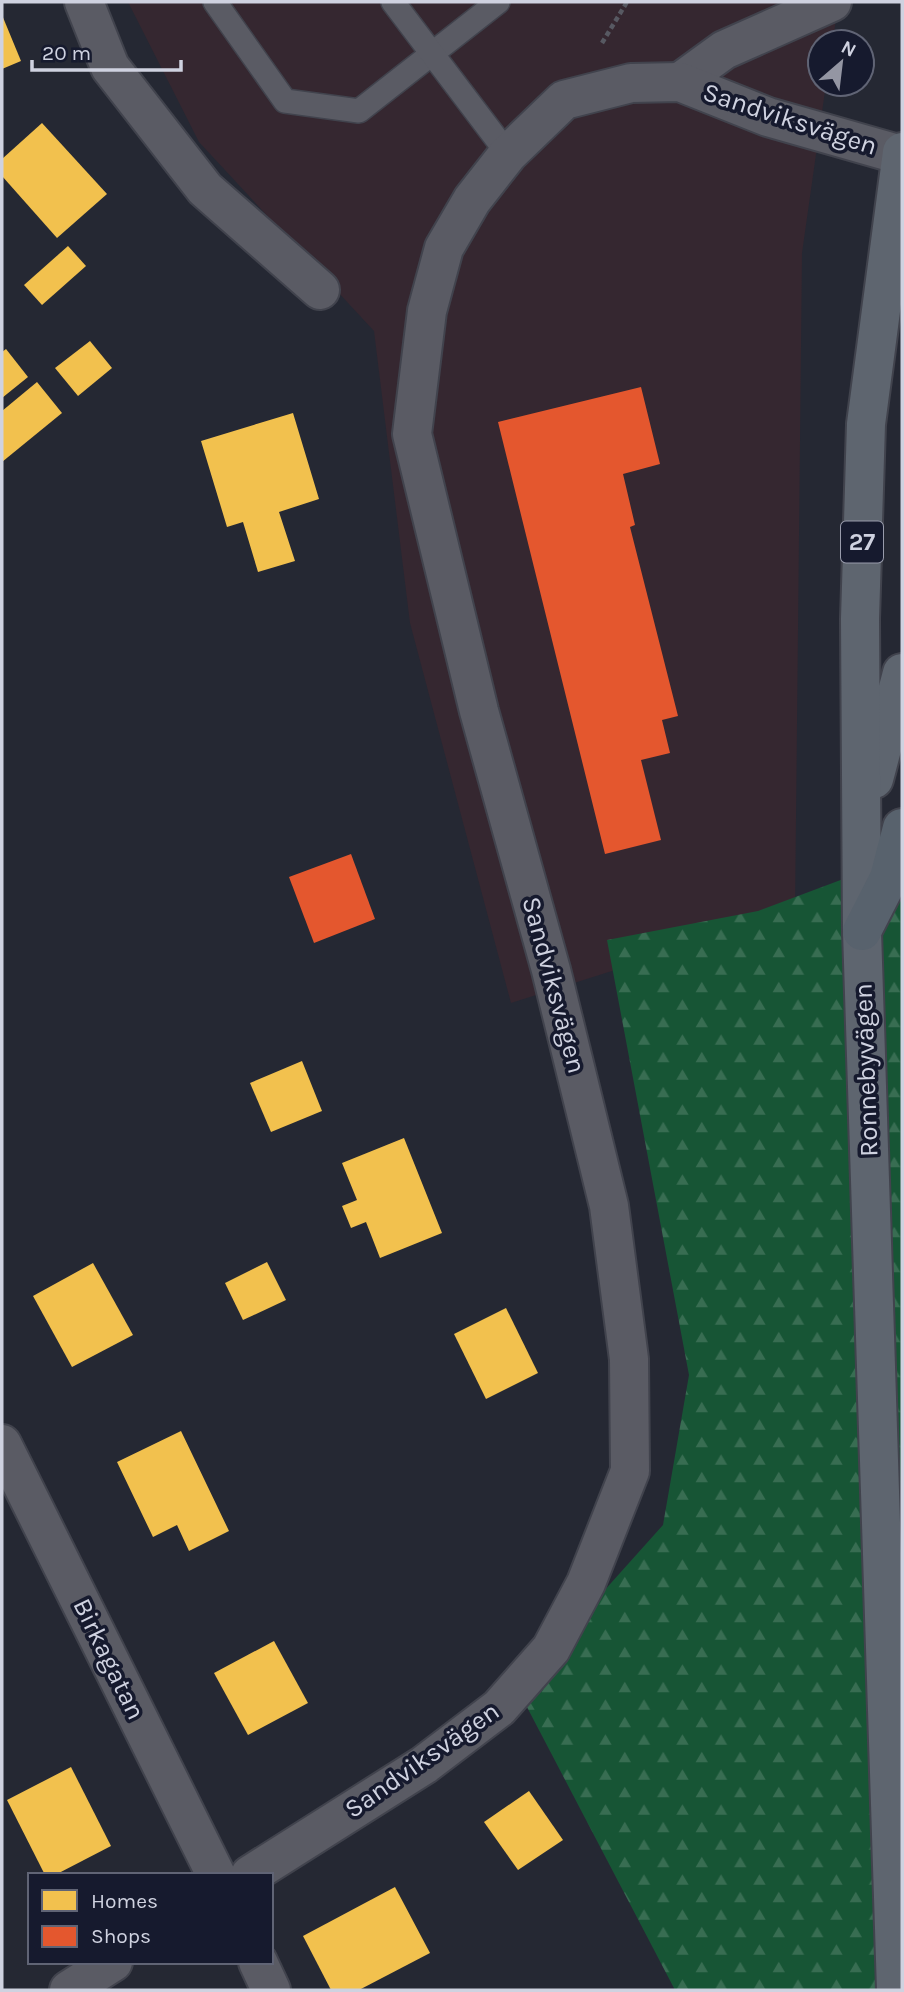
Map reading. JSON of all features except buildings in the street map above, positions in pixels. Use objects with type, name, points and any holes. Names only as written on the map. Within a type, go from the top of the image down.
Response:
[{"type":"highway","points":[[862,931],[889,878],[902,828]]},
{"type":"main road","name":"Ronnebyvägen","points":[[896,1990],[862,931],[860,619],[866,424],[902,154]]},
{"type":"main road","points":[[861,827],[902,673]]},
{"type":"street","points":[[83,2],[110,67],[205,189],[320,290]]},
{"type":"street","name":"Sandviksvägen","points":[[680,82],[724,50],[832,2]]},
{"type":"street","name":"Sandviksvägen","points":[[253,1873],[424,1765],[499,1708],[551,1649],[586,1583],[631,1471],[629,1359],[609,1206],[551,970],[479,711],[412,434],[427,311],[444,248],[472,200],[508,154],[564,100],[631,83],[680,82],[768,117],[902,154]]},
{"type":"street","name":"Birkagatan","points":[[2,1444],[215,1873]]},
{"type":"street","points":[[69,1990],[110,1964]]},
{"type":"street","points":[[259,1964],[271,1990]]},
{"type":"lane","points":[[215,2],[285,101],[359,111],[498,2]]},
{"type":"lane","points":[[393,2],[508,154]]},
{"type":"shaded area","points":[[128,2],[838,2],[835,28],[806,28],[806,98],[824,98],[802,253],[795,913],[511,1003],[410,623],[374,331],[199,142]]},
{"type":"green space","points":[[902,857],[902,1990],[675,1990],[517,1688],[663,1525],[689,1375],[607,940],[758,911]]}]
